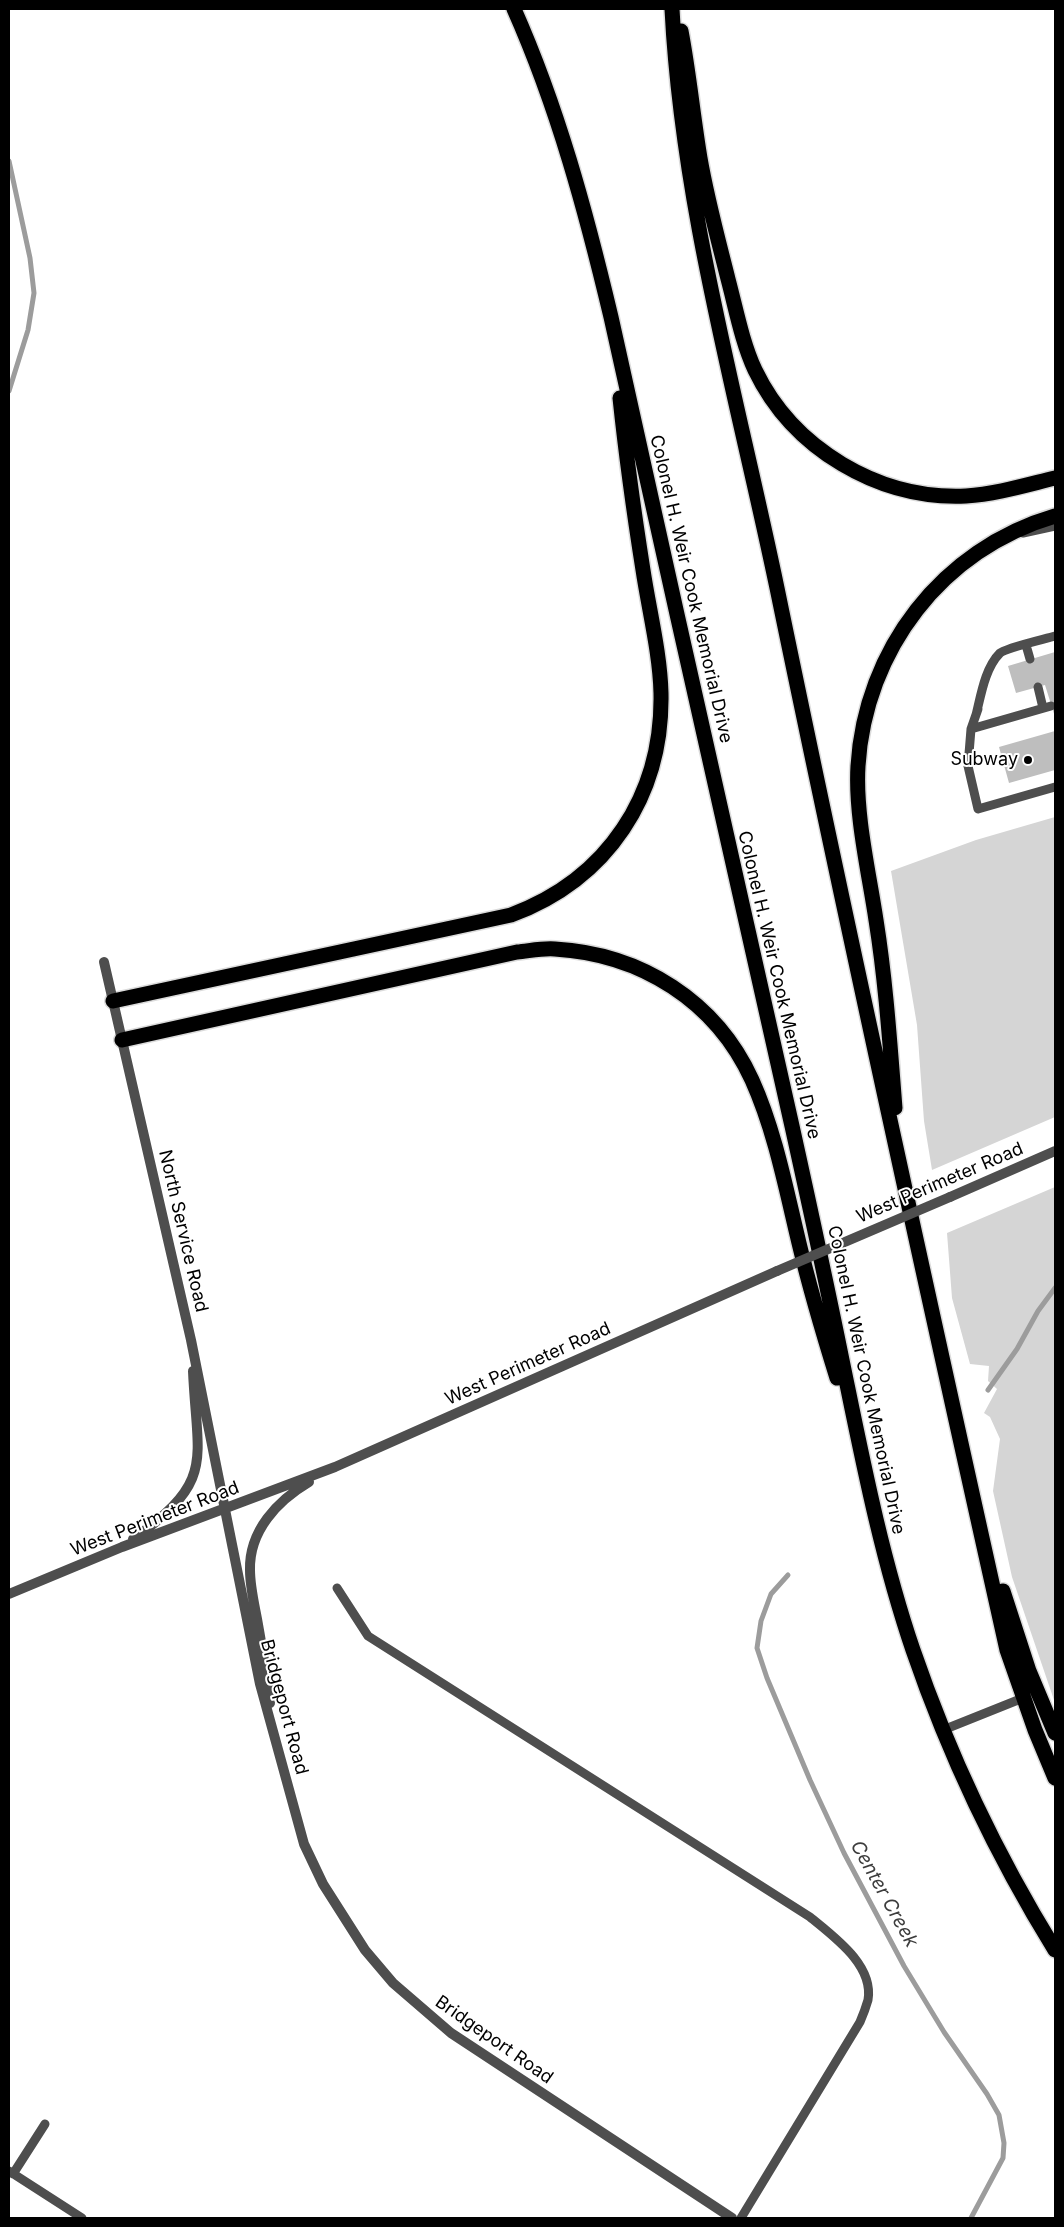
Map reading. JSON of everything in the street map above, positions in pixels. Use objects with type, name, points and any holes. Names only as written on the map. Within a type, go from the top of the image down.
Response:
[{"type":"highway","name":"Colonel H. Weir Cook Memorial Drive","points":[[514,9],[528,39],[559,125],[587,219],[611,317],[795,1141],[863,1461],[892,1581],[912,1647],[942,1730],[997,1849],[1055,1950]]},
{"type":"highway","points":[[672,9],[680,114],[693,205],[759,504],[850,939],[1007,1650],[1023,1698],[1055,1778]]},
{"type":"highway","points":[[676,9],[712,217],[736,310],[755,369],[781,410],[798,430],[821,450],[869,478],[890,486],[927,495],[966,496],[987,494],[1055,478]]},
{"type":"highway","points":[[113,1001],[511,915],[530,908],[562,890],[592,866],[620,835],[632,816],[652,769],[658,743],[660,691],[630,487],[611,317]]},
{"type":"highway","points":[[900,1162],[887,1005],[876,920],[866,863],[859,793],[858,768],[862,731],[872,690],[880,669],[902,630],[944,578],[975,554],[1008,534],[1055,516]]},
{"type":"highway","points":[[122,1040],[517,952],[553,949],[590,953],[625,962],[658,977],[683,993],[705,1012],[729,1039],[752,1080],[776,1151],[810,1292],[863,1461]]},
{"type":"highway","points":[[971,1489],[1029,1671],[1055,1734]]},
{"type":"street","name":"North Service Road","points":[[104,962],[191,1340],[226,1509]]},
{"type":"street","name":"West Perimeter Road","points":[[9,1594],[122,1547],[335,1467],[777,1271],[1055,1151]]},
{"type":"street","points":[[122,1547],[171,1510],[184,1496],[196,1469],[198,1430],[195,1411],[191,1340]]},
{"type":"street","points":[[273,1728],[268,1679],[252,1590],[250,1572],[252,1549],[265,1521],[281,1502],[295,1490],[335,1467]]},
{"type":"street","name":"Bridgeport Road","points":[[226,1509],[249,1636],[260,1684],[304,1844],[319,1876],[364,1950],[393,1983],[451,2034],[732,2218]]},
{"type":"lane","points":[[1008,534],[1032,532],[1055,526]]},
{"type":"lane","points":[[1055,639],[1001,652],[992,664],[971,729],[968,766],[978,809],[1055,787]]},
{"type":"lane","points":[[1026,645],[1030,659]]},
{"type":"lane","points":[[971,729],[1047,707],[1038,687]]},
{"type":"lane","points":[[971,729],[978,709]]},
{"type":"lane","points":[[337,1588],[368,1636],[810,1917],[848,1949],[864,1974],[868,1999],[860,2022],[740,2218]]},
{"type":"lane","points":[[942,1730],[1023,1698]]},
{"type":"lane","points":[[45,2124],[11,2172],[82,2218]]},
{"type":"shaded area","points":[[1055,817],[1055,1117],[932,1170],[924,1121],[917,1025],[891,871],[976,840]]},
{"type":"shaded area","points":[[1055,1187],[1055,1703],[1012,1577],[993,1491],[1000,1439],[990,1417],[984,1413],[997,1389],[988,1381],[989,1366],[970,1364],[952,1298],[947,1233]]},
{"type":"building","points":[[1055,652],[1055,717],[1045,685],[1016,693],[1008,666]]},
{"type":"building","points":[[1055,731],[1055,770],[1009,783],[999,747]]},
{"type":"waterway","points":[[9,161],[30,258],[34,293],[28,330],[9,391]]},
{"type":"waterway","name":"Center Creek","points":[[988,1390],[1017,1349],[1038,1311],[1055,1288]]},
{"type":"waterway","name":"Center Creek","points":[[788,1575],[771,1594],[761,1621],[757,1648],[767,1678],[810,1780],[844,1853],[904,1966],[944,2032],[987,2094],[999,2115],[1004,2143],[1003,2158],[971,2218]]},
{"type":"place","name":"Subway","points":[[1028,760]]}]
